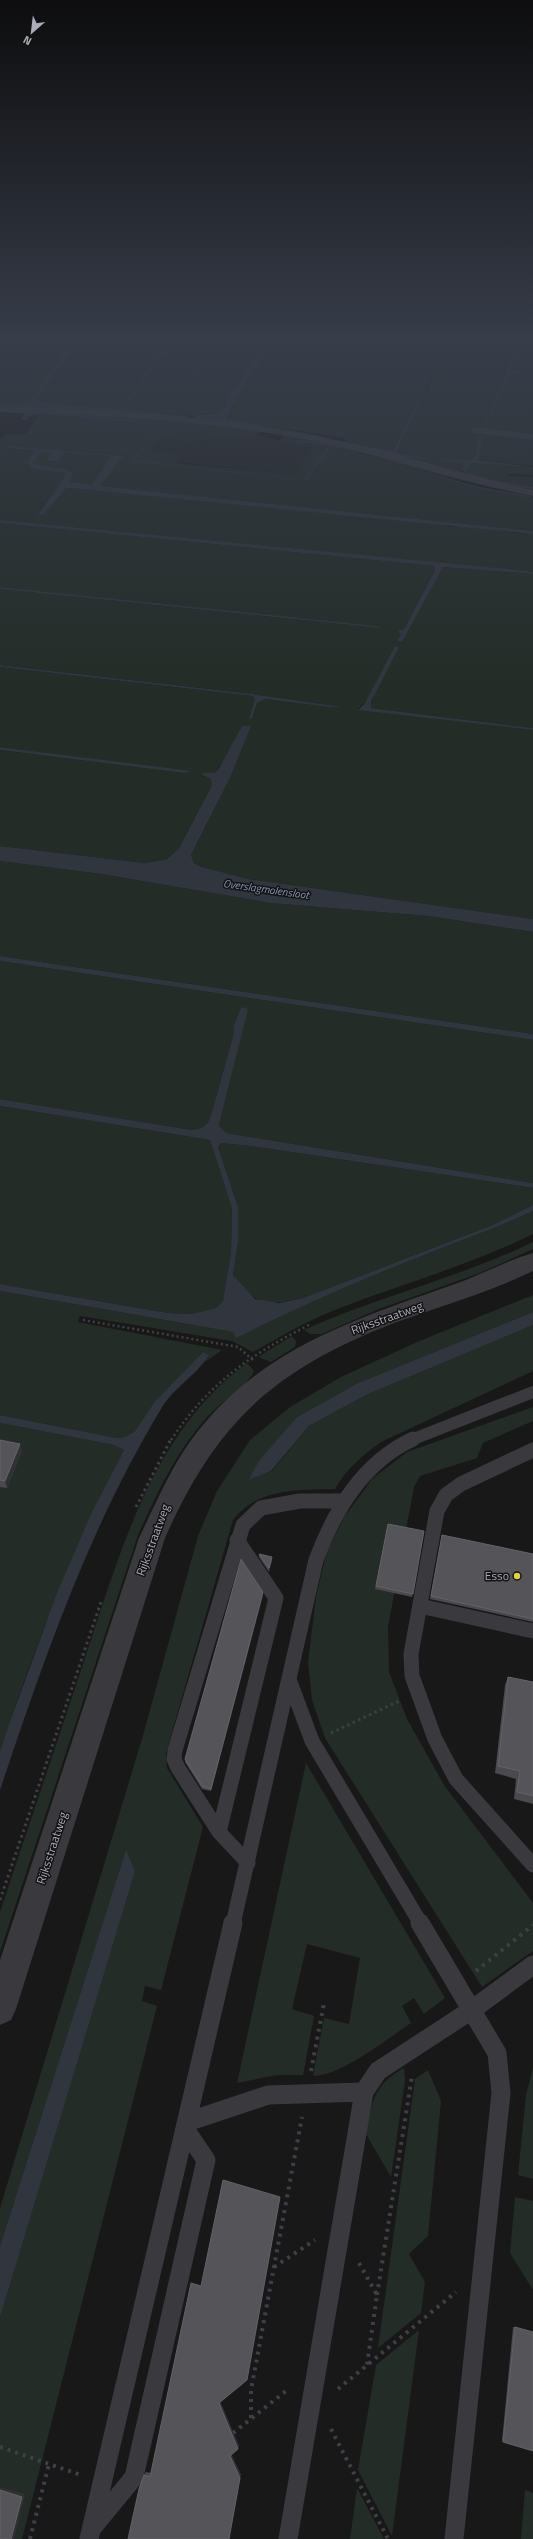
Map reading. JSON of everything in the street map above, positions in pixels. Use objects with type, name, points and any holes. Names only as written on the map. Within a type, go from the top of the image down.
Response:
[{"type":"street","points":[[382,456],[487,484],[533,493]]},
{"type":"street","name":"Rijksstraatweg","points":[[0,2009],[152,1538],[168,1500],[183,1473],[213,1428],[244,1395],[272,1375],[350,1331],[466,1289],[533,1261]]},
{"type":"lane","points":[[90,2534],[101,2482],[248,1863],[290,1682],[301,1622],[319,1548],[330,1522],[369,1469],[402,1445],[533,1392]]},
{"type":"lane","points":[[533,1450],[461,1484],[446,1495],[437,1511],[411,1654],[412,1676],[417,1692],[435,1739],[456,1779],[533,1865]]},
{"type":"lane","points":[[248,1863],[219,1832],[174,1759],[242,1525],[261,1508],[300,1501],[344,1501]]},
{"type":"lane","points":[[219,1832],[276,1598],[237,1540]]},
{"type":"lane","points":[[420,1606],[533,1631]]},
{"type":"lane","points":[[290,1682],[312,1741],[473,2009],[497,2053],[501,2093],[454,2539]]},
{"type":"lane","points":[[288,2539],[364,2092],[378,2072],[473,2009],[533,1965]]},
{"type":"lane","points":[[186,2125],[268,2095],[364,2092]]},
{"type":"lane","points":[[90,2534],[134,2477],[206,2160],[186,2125]]},
{"type":"path","points":[[83,1320],[238,1347],[272,1375]]},
{"type":"path","points":[[135,1510],[156,1464],[180,1424],[209,1389],[250,1357],[318,1321]]},
{"type":"path","points":[[0,1900],[104,1594]]},
{"type":"path","points":[[312,1741],[417,1692]]},
{"type":"path","points":[[455,1980],[479,1970],[533,1925]]},
{"type":"path","points":[[251,2418],[251,2390],[324,2003]]},
{"type":"path","points":[[377,2295],[414,2063],[409,2051]]},
{"type":"path","points":[[233,2433],[286,2391],[335,2406],[338,2389],[482,2270]]},
{"type":"path","points":[[332,2424],[331,2430],[388,2539]]},
{"type":"path","points":[[0,2447],[101,2482]]},
{"type":"path","points":[[30,2539],[49,2464]]},
{"type":"shaded area","points":[[0,456],[32,456],[27,464],[66,473],[61,483],[38,513],[65,489],[70,488],[446,524],[450,527],[471,527],[512,533],[533,534],[533,572],[0,520]]},
{"type":"shaded area","points":[[37,456],[51,456],[50,462],[57,462],[61,456],[112,456],[92,485],[70,482],[72,476],[65,469],[31,464]]},
{"type":"shaded area","points":[[122,456],[135,456],[132,460],[306,481],[323,456],[369,456],[477,488],[533,498],[533,531],[100,486]]},
{"type":"shaded area","points":[[137,456],[179,456],[176,463],[293,474],[306,456],[321,456],[305,480],[134,460]]},
{"type":"shaded area","points":[[164,456],[306,456],[293,474],[176,462]]},
{"type":"shaded area","points":[[369,456],[375,456],[533,494],[533,496],[470,482]]},
{"type":"shaded area","points":[[391,456],[466,463],[462,469],[464,472],[490,481],[533,489],[533,491],[489,483]]},
{"type":"shaded area","points":[[417,456],[474,456],[471,460],[432,459]]},
{"type":"shaded area","points":[[479,456],[533,456],[533,466],[479,460]]},
{"type":"shaded area","points":[[470,463],[533,467],[533,475],[509,474],[508,476],[533,477],[533,487],[492,480],[467,472],[466,470]]},
{"type":"shaded area","points":[[0,523],[434,566],[435,570],[404,629],[397,631],[401,634],[397,641],[443,567],[533,574],[533,728],[371,708],[370,706],[375,693],[358,709],[533,730],[533,919],[248,879],[199,866],[194,863],[191,855],[231,776],[251,726],[214,773],[204,773],[203,776],[212,779],[212,785],[179,848],[167,859],[145,863],[0,846],[0,750],[183,773],[193,772],[0,747],[0,667],[252,696],[255,699],[252,719],[257,703],[266,699],[343,707],[253,694],[0,665],[0,589],[381,628],[0,587]]},
{"type":"shaded area","points":[[0,861],[101,874],[270,903],[428,916],[533,932],[533,1034],[0,956]]},
{"type":"shaded area","points":[[0,961],[533,1040],[533,1183],[226,1133],[219,1125],[239,1044],[238,1017],[234,1025],[233,1036],[211,1115],[208,1122],[199,1128],[192,1130],[0,1099]]},
{"type":"shaded area","points":[[0,1106],[210,1140],[232,1209],[231,1252],[223,1301],[216,1308],[191,1314],[168,1313],[0,1284]]},
{"type":"shaded area","points":[[221,1143],[533,1188],[533,1205],[490,1226],[303,1298],[270,1303],[263,1302],[249,1293],[233,1275],[238,1242],[238,1207],[218,1147]]},
{"type":"shaded area","points":[[533,1211],[533,1234],[486,1255],[364,1299],[317,1318],[295,1328],[253,1352],[232,1341],[80,1316],[78,1322],[222,1350],[205,1362],[209,1355],[203,1352],[155,1401],[135,1431],[125,1437],[117,1438],[0,1415],[0,1291],[233,1332],[237,1337],[357,1282]]},
{"type":"shaded area","points":[[533,1242],[533,1249],[480,1273],[379,1309],[322,1334],[310,1334],[304,1330],[361,1307],[477,1266]]},
{"type":"shaded area","points":[[533,1295],[533,1312],[358,1383],[297,1417],[248,1479],[272,1471],[309,1426],[366,1395],[533,1325],[533,1371],[381,1442],[355,1463],[335,1489],[293,1491],[266,1496],[243,1510],[233,1520],[166,1753],[167,1768],[203,1827],[161,1990],[145,1986],[142,2001],[157,2006],[22,2539],[0,2539],[0,2317],[43,2169],[126,1851],[0,2246],[0,2208],[142,1739],[198,1536],[217,1491],[250,1440],[290,1407],[341,1377],[417,1342]]},
{"type":"shaded area","points":[[292,1336],[296,1341],[295,1347],[271,1362],[258,1357]]},
{"type":"shaded area","points":[[247,1363],[254,1371],[252,1375],[242,1386],[207,1417],[186,1444],[160,1488],[138,1535],[0,1952],[0,1912],[122,1547],[140,1505],[160,1465],[184,1427],[213,1393]]},
{"type":"shaded area","points":[[533,1407],[533,1421],[483,1443],[477,1458],[420,1476],[414,1487],[388,1627],[389,1672],[407,1719],[444,1785],[533,1903],[533,1951],[482,1987],[325,1738],[312,1700],[308,1662],[316,1597],[327,1551],[345,1516],[372,1479],[407,1452]]},
{"type":"shaded area","points":[[0,1423],[114,1445],[124,1450],[88,1523],[56,1598],[0,1751]]},
{"type":"shaded area","points":[[306,1763],[445,1998],[424,2014],[414,1998],[402,2006],[411,2023],[364,2056],[337,2070],[313,2076],[324,2018],[349,2024],[360,1958],[307,1944],[292,2009],[314,2016],[303,2075],[277,2075],[237,2083]]},
{"type":"shaded area","points":[[533,2067],[533,2179],[518,2175],[526,2095]]},
{"type":"shaded area","points":[[404,2068],[405,2081],[391,2177],[366,2134],[372,2104],[380,2088],[394,2074]]},
{"type":"shaded area","points":[[428,2070],[441,2101],[428,2236],[409,2254],[425,2282],[421,2313],[378,2348],[415,2079]]},
{"type":"shaded area","points":[[515,2197],[533,2201],[533,2290],[510,2253]]},
{"type":"shaded area","points":[[419,2330],[392,2536],[358,2470],[376,2365]]},
{"type":"shaded area","points":[[357,2488],[384,2539],[350,2539]]},
{"type":"shaded area","points":[[525,2490],[533,2493],[533,2539],[521,2539]]},
{"type":"water","points":[[31,456],[38,456],[32,464],[65,469],[73,473],[70,482],[92,485],[111,456],[123,456],[100,486],[533,531],[533,534],[70,488],[65,489],[43,515],[38,514],[61,483],[66,473],[32,468],[27,463]]},
{"type":"water","points":[[49,456],[61,456],[57,462],[46,460]]},
{"type":"water","points":[[135,456],[137,456],[134,460],[305,480],[321,456],[323,456],[306,481],[131,461]]},
{"type":"water","points":[[369,456],[479,487],[530,496],[533,498],[477,488]]},
{"type":"water","points":[[402,456],[471,460],[474,456],[479,456],[479,460],[533,467],[471,463],[466,470],[467,472],[492,480],[533,487],[533,489],[495,483],[475,477],[462,469],[465,463]]},
{"type":"water","points":[[0,520],[527,571],[533,572],[533,574],[443,567],[402,642],[397,641],[401,634],[397,631],[404,629],[435,570],[434,566],[0,523]]},
{"type":"water","points":[[0,587],[376,626],[381,628],[0,589]]},
{"type":"water","points":[[395,646],[399,647],[371,702],[371,708],[533,728],[533,730],[358,710],[365,703]]},
{"type":"water","points":[[0,665],[253,694],[343,707],[330,707],[266,699],[257,703],[252,719],[249,719],[255,699],[252,696],[0,667]]},
{"type":"water","name":"Overslagmolensloot","points":[[242,726],[251,726],[231,776],[191,855],[194,863],[199,866],[248,879],[533,919],[533,932],[428,916],[270,903],[101,874],[0,861],[0,846],[145,863],[167,859],[179,848],[212,785],[211,779],[202,775],[204,773],[214,773],[219,768]]},
{"type":"water","points":[[0,747],[193,772],[183,773],[0,750]]},
{"type":"water","points":[[0,956],[533,1034],[533,1040],[0,961]]},
{"type":"water","points":[[243,1007],[248,1009],[219,1125],[226,1133],[533,1183],[533,1188],[221,1143],[218,1147],[238,1207],[238,1242],[233,1275],[255,1299],[279,1303],[303,1298],[490,1226],[533,1205],[533,1211],[357,1282],[236,1338],[233,1332],[0,1291],[0,1284],[168,1313],[191,1314],[216,1308],[223,1301],[231,1252],[232,1209],[210,1140],[0,1106],[0,1099],[192,1130],[199,1128],[208,1122],[211,1115],[233,1036],[234,1025],[241,1008]]},
{"type":"water","points":[[533,1312],[533,1325],[366,1395],[309,1426],[271,1471],[248,1480],[259,1461],[297,1417],[358,1383]]},
{"type":"water","points":[[203,1352],[209,1355],[204,1362],[166,1401],[161,1409],[135,1454],[90,1547],[51,1643],[0,1790],[0,1751],[9,1724],[57,1593],[92,1512],[124,1450],[114,1445],[0,1423],[0,1415],[117,1438],[125,1437],[135,1431],[155,1401]]},
{"type":"water","points":[[126,1850],[135,1871],[0,2317],[0,2246]]},
{"type":"building","points":[[0,1440],[20,1444],[5,1481],[0,1480]]},
{"type":"building","points":[[388,1524],[424,1531],[413,1594],[376,1586]]},
{"type":"building","points":[[442,1535],[533,1554],[533,1619],[431,1596]]},
{"type":"building","points":[[259,1554],[272,1557],[269,1568]]},
{"type":"building","points":[[241,1559],[263,1592],[211,1789],[202,1786],[185,1759]]},
{"type":"building","points":[[508,1677],[533,1682],[533,1796],[517,1792],[520,1771],[498,1766]]},
{"type":"building","points":[[223,2180],[280,2197],[247,2380],[219,2403],[238,2449],[230,2456],[240,2478],[229,2539],[128,2539],[139,2489],[144,2475],[150,2477],[191,2283],[201,2286]]},
{"type":"building","points":[[515,2327],[533,2332],[533,2451],[503,2442]]},
{"type":"building","points":[[0,2490],[22,2497],[11,2539],[0,2539]]},
{"type":"place","name":"Esso","points":[[517,1576]]}]
